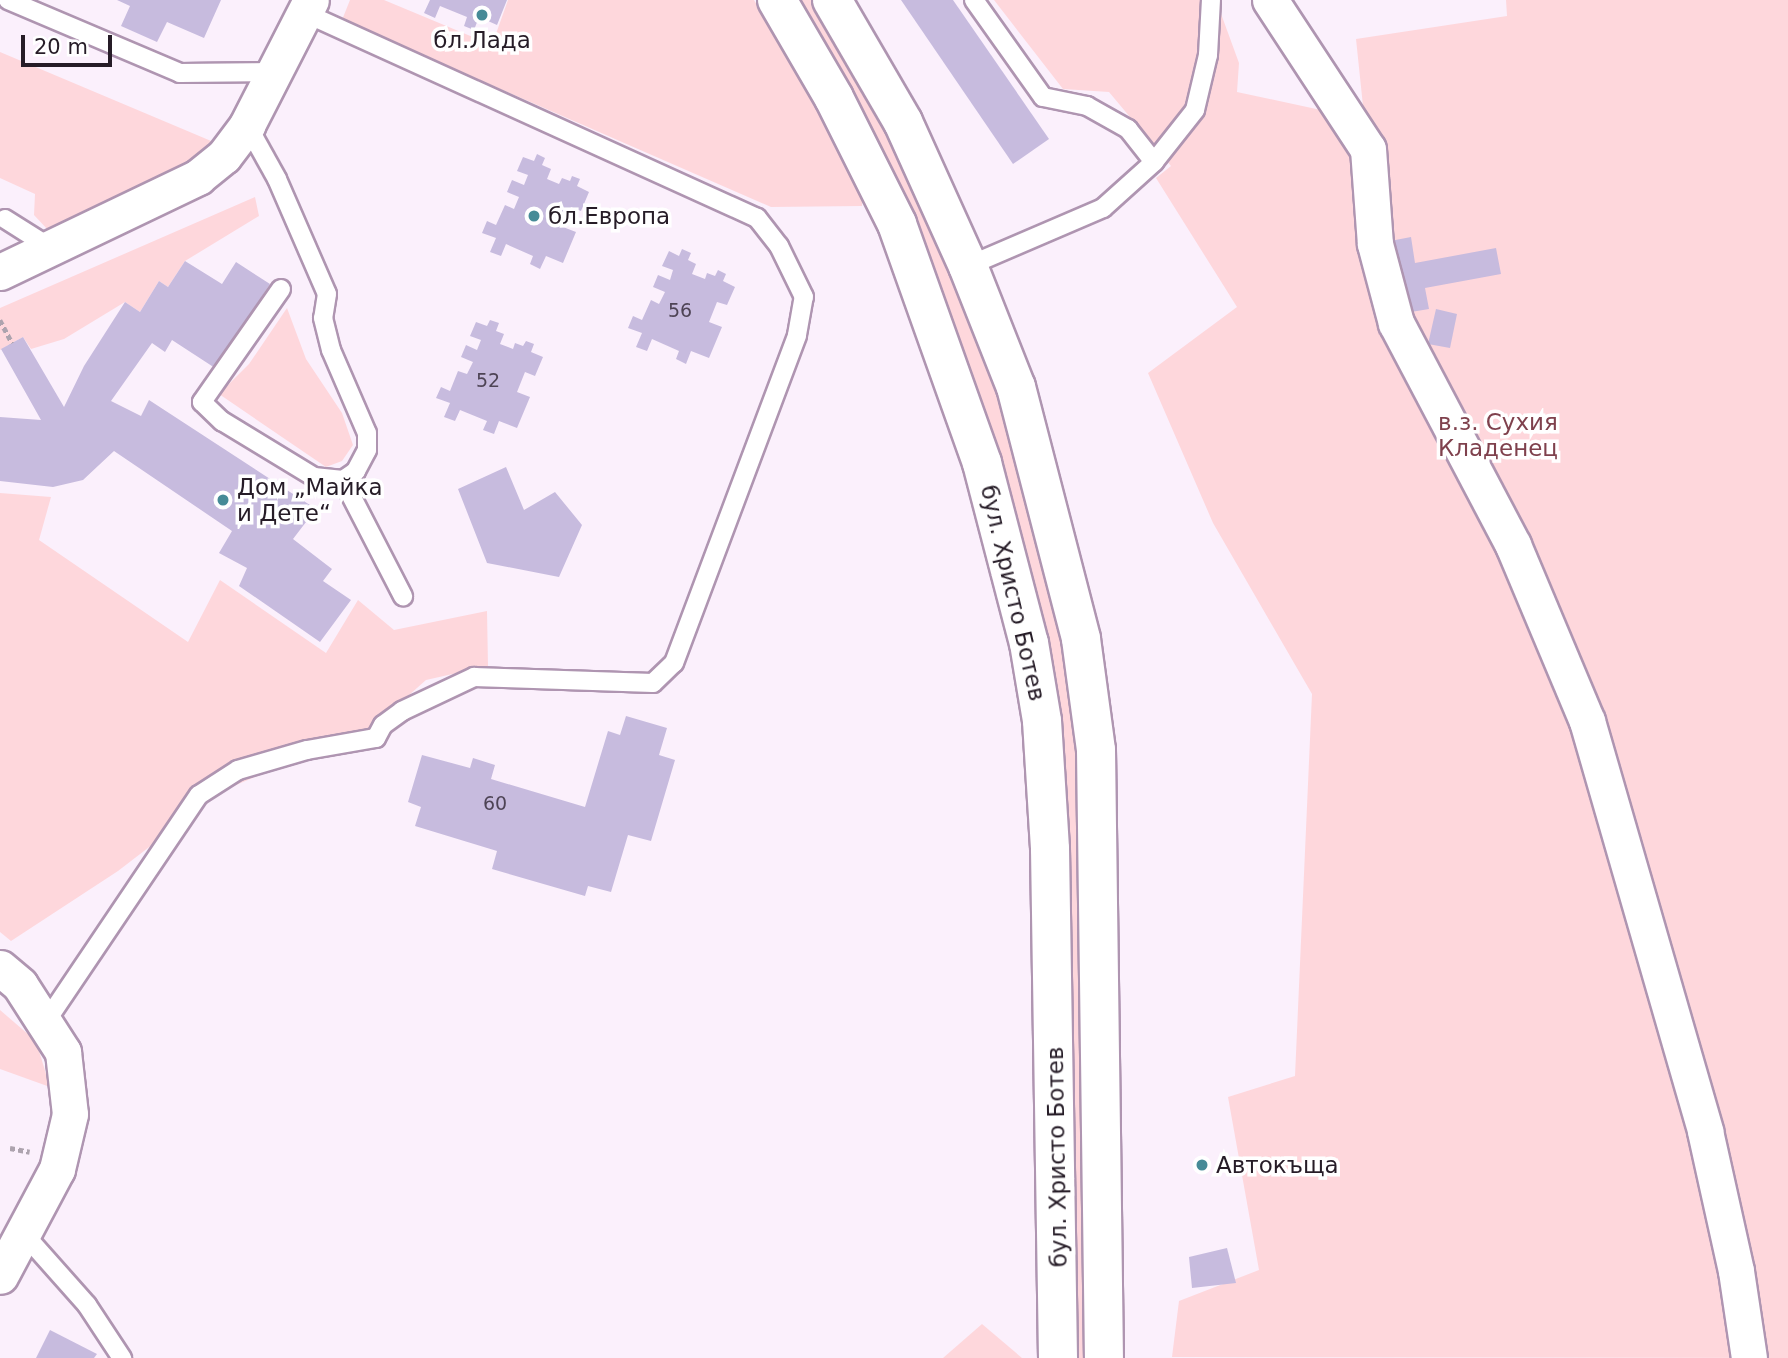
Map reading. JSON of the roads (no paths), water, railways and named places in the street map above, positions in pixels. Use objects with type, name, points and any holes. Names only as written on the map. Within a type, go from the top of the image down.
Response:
[{"type":"highway","name":"бул. Христо Ботев","points":[[777,0],[834,98],[897,224],[982,463],[1029,643],[1042,721],[1050,849],[1058,1358]]},
{"type":"highway","name":"бул. Христо Ботев","points":[[832,0],[903,122],[968,266],[1016,387],[1045,487],[1082,639],[1096,750],[1104,1358]]},
{"type":"street","points":[[1270,0],[1367,149],[1375,244],[1396,323],[1513,545],[1587,721],[1705,1131],[1736,1271],[1749,1358]]},
{"type":"street","points":[[0,272],[198,177],[224,156],[247,125],[277,72],[308,6]]},
{"type":"street","points":[[0,968],[20,985],[62,1052],[70,1114],[57,1169],[0,1276]]},
{"type":"lane","points":[[8,0],[180,73],[277,72]]},
{"type":"lane","points":[[974,0],[1043,97],[1087,106],[1128,130],[1154,162]]},
{"type":"lane","points":[[968,266],[1103,208],[1154,162],[1195,110],[1208,55],[1211,0]]},
{"type":"lane","points":[[45,1023],[199,795],[238,770],[307,750],[376,737],[402,711],[474,677],[653,683],[674,663],[797,335],[804,297],[779,246],[757,218],[308,6]]},
{"type":"lane","points":[[247,125],[277,179],[321,277],[327,294],[323,318],[331,350],[367,433],[368,450],[356,471],[343,480],[314,477]]},
{"type":"lane","points":[[5,219],[51,248]]},
{"type":"lane","points":[[281,289],[202,402],[222,421],[355,502]]},
{"type":"lane","points":[[343,480],[403,596]]},
{"type":"lane","points":[[24,1234],[87,1305],[122,1358]]},
{"type":"lane","points":[[1049,1358],[1058,1286]]},
{"type":"place","name":"бл.Лада","points":[[482,15]]},
{"type":"place","name":"бл.Европа","points":[[534,216]]},
{"type":"place","name":"Дом „Майка и Дете“","points":[[223,500]]},
{"type":"place","name":"Автокъща","points":[[1202,1165]]},
{"type":"park label","name":"в.з. Сухия Кладенец","points":[[1498,435]]}]
